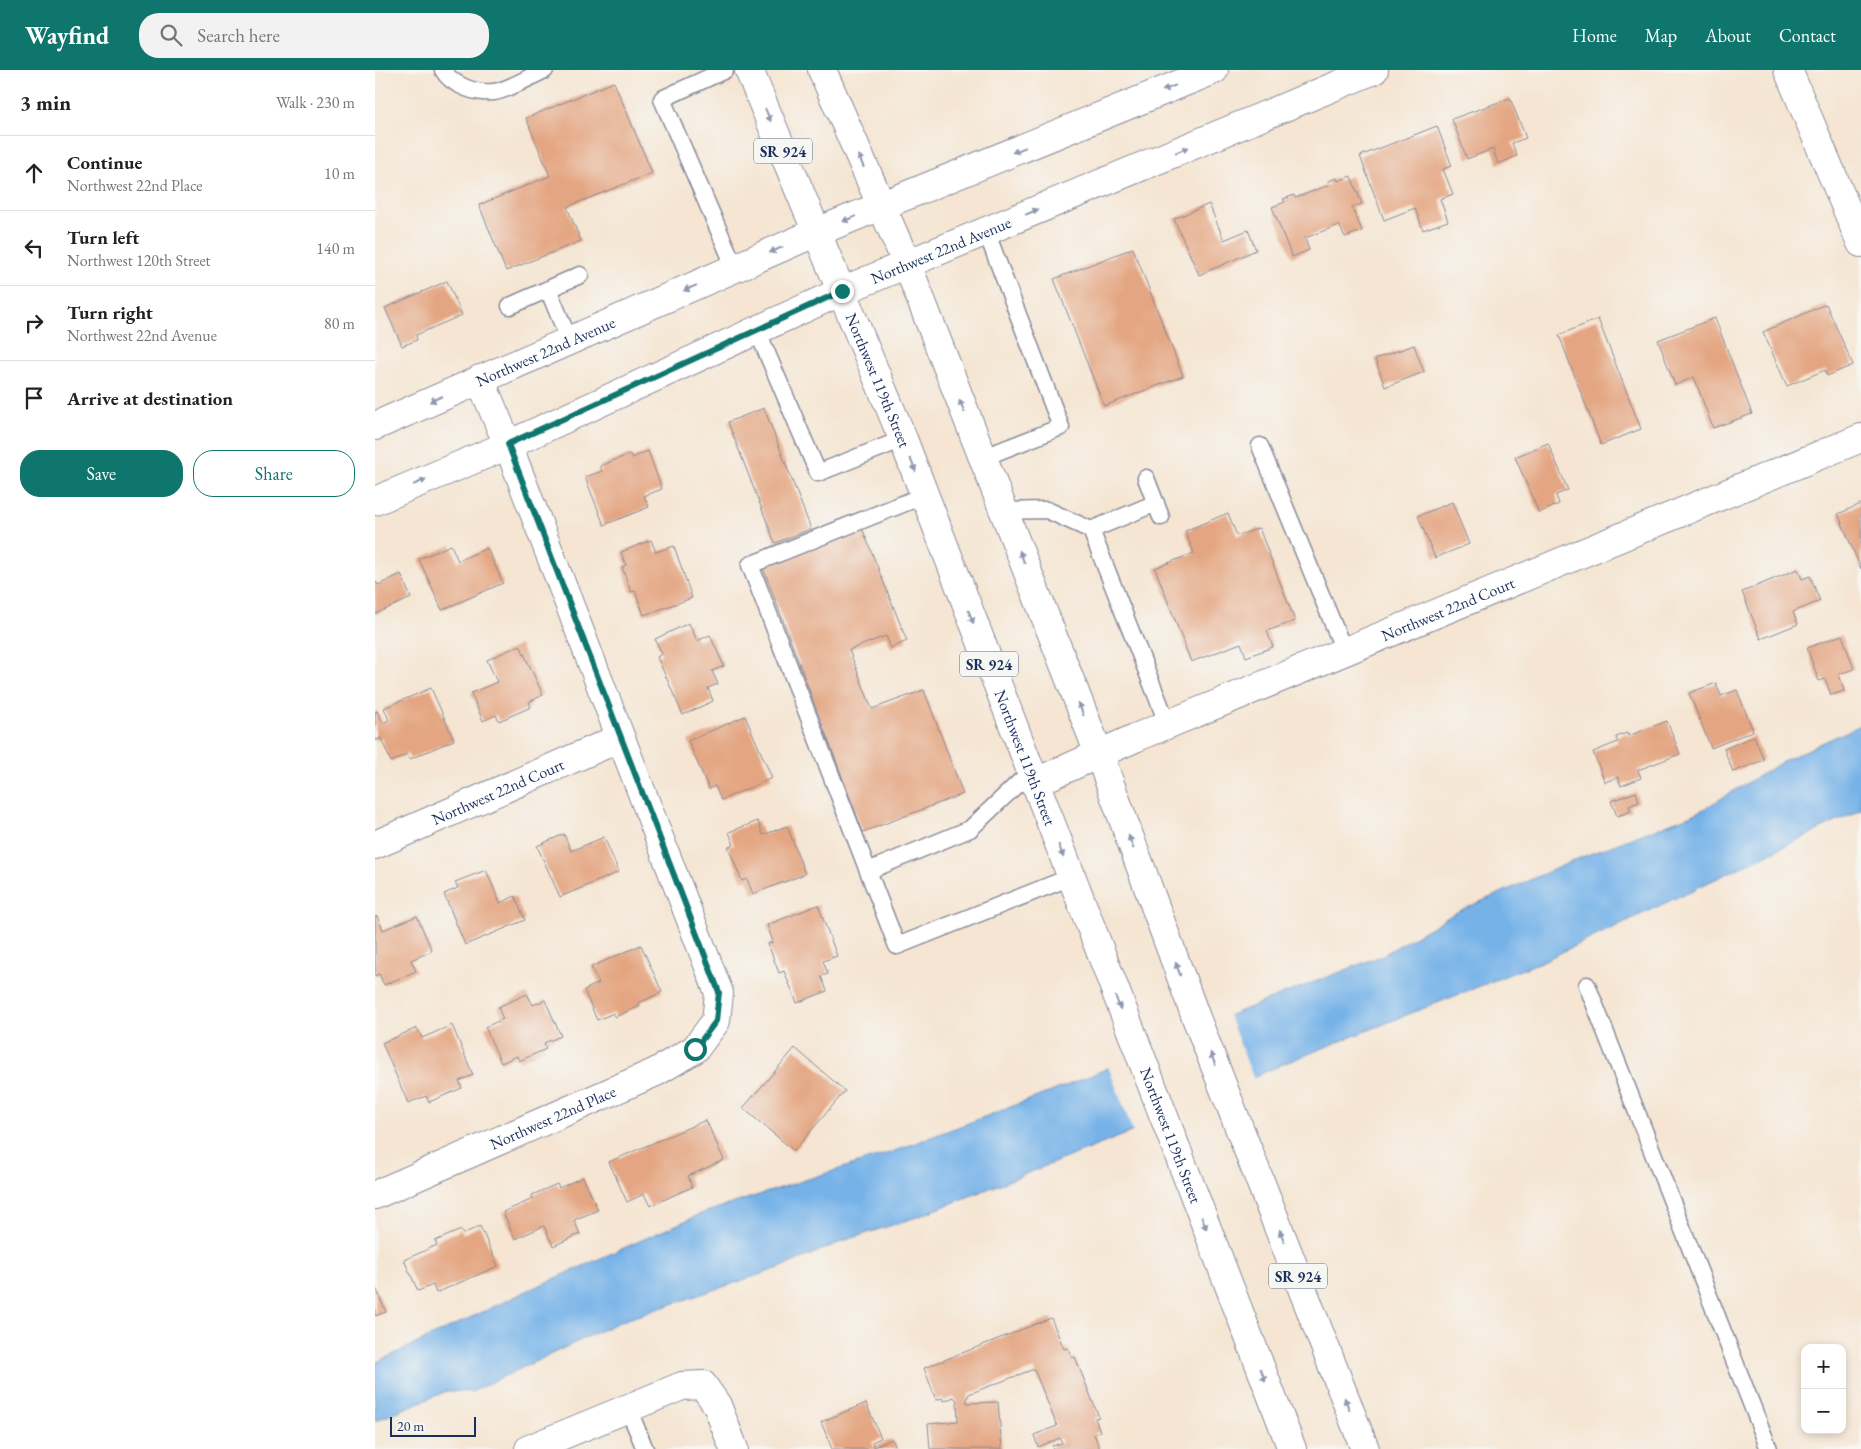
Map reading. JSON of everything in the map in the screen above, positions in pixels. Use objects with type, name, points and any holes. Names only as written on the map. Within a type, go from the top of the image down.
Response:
[{"type":"main road","name":"Northwest 119th Street","points":[[749,70],[903,439],[1132,1039],[1292,1449]]},
{"type":"main road","name":"SR 924","points":[[822,70],[907,264],[1099,754],[1195,1015],[1365,1449]]},
{"type":"main road","name":"Northwest 22nd Avenue","points":[[375,426],[817,232],[1215,70]]},
{"type":"main road","name":"Northwest 22nd Avenue","points":[[375,501],[508,444],[842,291],[1374,70]]},
{"type":"main road","points":[[1788,70],[1861,244]]},
{"type":"main road","points":[[480,379],[508,444],[620,738]]},
{"type":"main road","name":"Northwest 22nd Court","points":[[1032,777],[1099,754],[1861,438]]},
{"type":"main road","name":"Northwest 22nd Court","points":[[375,846],[620,738]]},
{"type":"main road","name":"Northwest 22nd Place","points":[[375,1195],[656,1072],[695,1049],[716,1021],[719,992],[620,738]]},
{"type":"main road","points":[[529,1449],[683,1386],[703,1385],[717,1405],[734,1449]]},
{"type":"lane","points":[[443,70],[448,78],[460,86],[479,91],[496,92],[545,70]]},
{"type":"lane","points":[[725,70],[662,99],[735,268]]},
{"type":"lane","points":[[982,458],[1061,427],[987,231]]},
{"type":"lane","points":[[510,306],[580,275]]},
{"type":"lane","points":[[548,289],[569,340]]},
{"type":"lane","points":[[757,330],[818,473],[903,439]]},
{"type":"lane","points":[[1259,446],[1345,653]]},
{"type":"lane","points":[[1003,511],[1047,510],[1091,530],[1158,510],[1146,478]]},
{"type":"lane","points":[[925,496],[750,565],[897,946],[1071,877]]},
{"type":"lane","points":[[1091,530],[1168,725]]},
{"type":"lane","points":[[868,871],[970,829],[1032,777]]},
{"type":"lane","points":[[1587,985],[1769,1449]]},
{"type":"lane","points":[[628,1408],[645,1449]]},
{"type":"water","points":[[1861,725],[1861,810],[1543,961],[1283,1064],[1124,1135],[917,1217],[843,1241],[782,1267],[619,1322],[471,1392],[447,1391],[375,1421],[375,1363],[531,1289],[703,1213],[889,1153],[1066,1086],[1235,1013],[1381,956],[1457,912],[1582,857],[1697,813],[1787,759]]},
{"type":"pier","points":[[1228,1014],[1254,1080],[1134,1134],[1108,1066]]},
{"type":"building","points":[[614,82],[652,173],[567,207],[581,241],[506,271],[479,205],[550,176],[526,118]]},
{"type":"building","points":[[1510,98],[1526,138],[1512,143],[1517,156],[1498,164],[1493,149],[1467,159],[1452,119]]},
{"type":"building","points":[[1437,126],[1452,166],[1443,169],[1453,194],[1440,199],[1448,221],[1423,230],[1415,208],[1384,220],[1360,156]]},
{"type":"building","points":[[1351,176],[1362,204],[1352,207],[1362,231],[1345,237],[1339,225],[1305,238],[1309,250],[1292,257],[1272,207],[1285,202],[1283,199],[1294,195],[1295,198],[1329,185],[1328,181],[1337,178],[1338,181]]},
{"type":"building","points":[[1209,204],[1224,240],[1248,230],[1256,250],[1199,275],[1174,219]]},
{"type":"building","points":[[1133,248],[1183,376],[1104,406],[1054,279]]},
{"type":"building","points":[[447,281],[462,315],[416,335],[417,340],[402,346],[385,308]]},
{"type":"building","points":[[1826,304],[1853,365],[1827,376],[1825,370],[1787,386],[1763,332]]},
{"type":"building","points":[[1715,318],[1752,414],[1713,428],[1694,377],[1675,385],[1658,340]]},
{"type":"building","points":[[1598,319],[1641,429],[1601,445],[1559,335]]},
{"type":"building","points":[[1414,345],[1424,372],[1385,387],[1375,359]]},
{"type":"building","points":[[764,408],[811,529],[775,543],[728,422]]},
{"type":"building","points":[[1548,443],[1568,490],[1556,495],[1559,504],[1539,513],[1515,457]]},
{"type":"building","points":[[648,451],[662,489],[644,496],[649,507],[604,525],[585,477],[602,471],[600,466],[630,454],[632,458]]},
{"type":"building","points":[[1452,502],[1469,544],[1435,558],[1418,516]]},
{"type":"building","points":[[1861,504],[1861,569],[1838,514]]},
{"type":"building","points":[[1228,513],[1237,536],[1259,528],[1295,621],[1267,631],[1273,647],[1246,657],[1241,643],[1191,662],[1155,568],[1194,553],[1185,531]]},
{"type":"building","points":[[862,528],[907,641],[891,648],[886,636],[849,650],[872,709],[924,690],[963,794],[863,832],[762,565]]},
{"type":"building","points":[[651,540],[656,552],[674,546],[692,598],[644,615],[635,591],[631,592],[622,567],[626,565],[621,552]]},
{"type":"building","points":[[451,545],[458,561],[487,548],[503,583],[442,610],[419,559]]},
{"type":"building","points":[[1798,569],[1802,579],[1810,576],[1820,601],[1793,612],[1798,624],[1761,639],[1742,592]]},
{"type":"building","points":[[401,574],[411,598],[375,614],[375,581],[378,585]]},
{"type":"building","points":[[689,623],[697,641],[710,635],[724,666],[712,671],[718,684],[708,688],[713,701],[683,715],[657,657],[662,654],[655,639]]},
{"type":"building","points":[[1842,635],[1854,669],[1839,674],[1844,691],[1831,695],[1825,679],[1819,681],[1807,648]]},
{"type":"building","points":[[520,645],[543,695],[529,702],[531,707],[499,721],[496,715],[483,721],[471,693],[497,682],[487,660]]},
{"type":"building","points":[[1716,683],[1721,696],[1737,690],[1753,731],[1711,748],[1689,693]]},
{"type":"building","points":[[431,688],[454,740],[410,759],[407,754],[391,762],[381,738],[375,741],[375,712],[377,711],[383,723],[389,720],[384,708]]},
{"type":"building","points":[[745,716],[772,778],[721,800],[715,786],[709,789],[688,741]]},
{"type":"building","points":[[1667,721],[1680,754],[1638,770],[1641,778],[1621,786],[1618,777],[1605,782],[1593,752],[1618,742],[1616,737],[1627,733],[1628,736]]},
{"type":"building","points":[[1754,736],[1764,760],[1733,772],[1724,749]]},
{"type":"building","points":[[1636,792],[1639,802],[1629,806],[1631,811],[1617,816],[1611,801]]},
{"type":"building","points":[[758,821],[763,835],[787,826],[805,874],[753,894],[747,879],[742,881],[728,847],[734,845],[729,832]]},
{"type":"building","points":[[564,834],[571,851],[604,837],[619,872],[560,897],[537,846]]},
{"type":"building","points":[[486,870],[500,903],[515,896],[525,920],[465,945],[444,894],[458,888],[455,882]]},
{"type":"building","points":[[818,905],[837,956],[823,961],[828,974],[821,976],[827,991],[797,1003],[784,971],[779,973],[768,944],[773,942],[767,925]]},
{"type":"building","points":[[377,916],[383,930],[417,916],[432,951],[411,960],[416,971],[384,985],[379,974],[375,976],[375,917]]},
{"type":"building","points":[[641,945],[662,992],[639,1003],[640,1006],[615,1017],[614,1013],[597,1020],[584,990],[599,983],[591,967]]},
{"type":"building","points":[[527,994],[533,1005],[545,1000],[561,1036],[544,1043],[546,1049],[519,1061],[517,1056],[501,1063],[485,1027],[503,1019],[498,1007]]},
{"type":"building","points":[[452,1025],[473,1075],[459,1081],[462,1088],[429,1102],[426,1096],[408,1103],[382,1043],[417,1028],[422,1038]]},
{"type":"building","points":[[795,1048],[845,1091],[794,1151],[743,1108]]},
{"type":"building","points":[[706,1120],[724,1160],[688,1176],[692,1187],[650,1206],[644,1194],[627,1202],[609,1162]]},
{"type":"building","points":[[583,1177],[598,1210],[574,1220],[580,1234],[553,1246],[544,1226],[515,1239],[503,1212],[533,1199],[532,1195],[557,1184],[559,1188]]},
{"type":"building","points":[[480,1226],[498,1266],[436,1293],[433,1285],[418,1291],[404,1260],[437,1245],[435,1241],[461,1230],[463,1234]]},
{"type":"building","points":[[375,1286],[386,1312],[375,1316]]},
{"type":"building","points":[[1051,1318],[1064,1349],[1068,1348],[1072,1358],[1075,1357],[1099,1417],[1095,1418],[1100,1431],[1094,1434],[1100,1449],[1053,1449],[1052,1446],[1062,1443],[1060,1438],[1038,1447],[1034,1435],[1057,1426],[1034,1369],[969,1394],[967,1399],[967,1403],[998,1402],[1002,1449],[930,1449],[928,1424],[958,1421],[957,1401],[954,1397],[944,1401],[942,1398],[936,1400],[924,1368]]},
{"type":"building","points":[[866,1403],[881,1438],[872,1442],[874,1447],[892,1439],[897,1449],[832,1449],[821,1422]]},
{"type":"route","points":[[695,1049],[716,1021],[719,992],[508,444],[842,291]]}]
